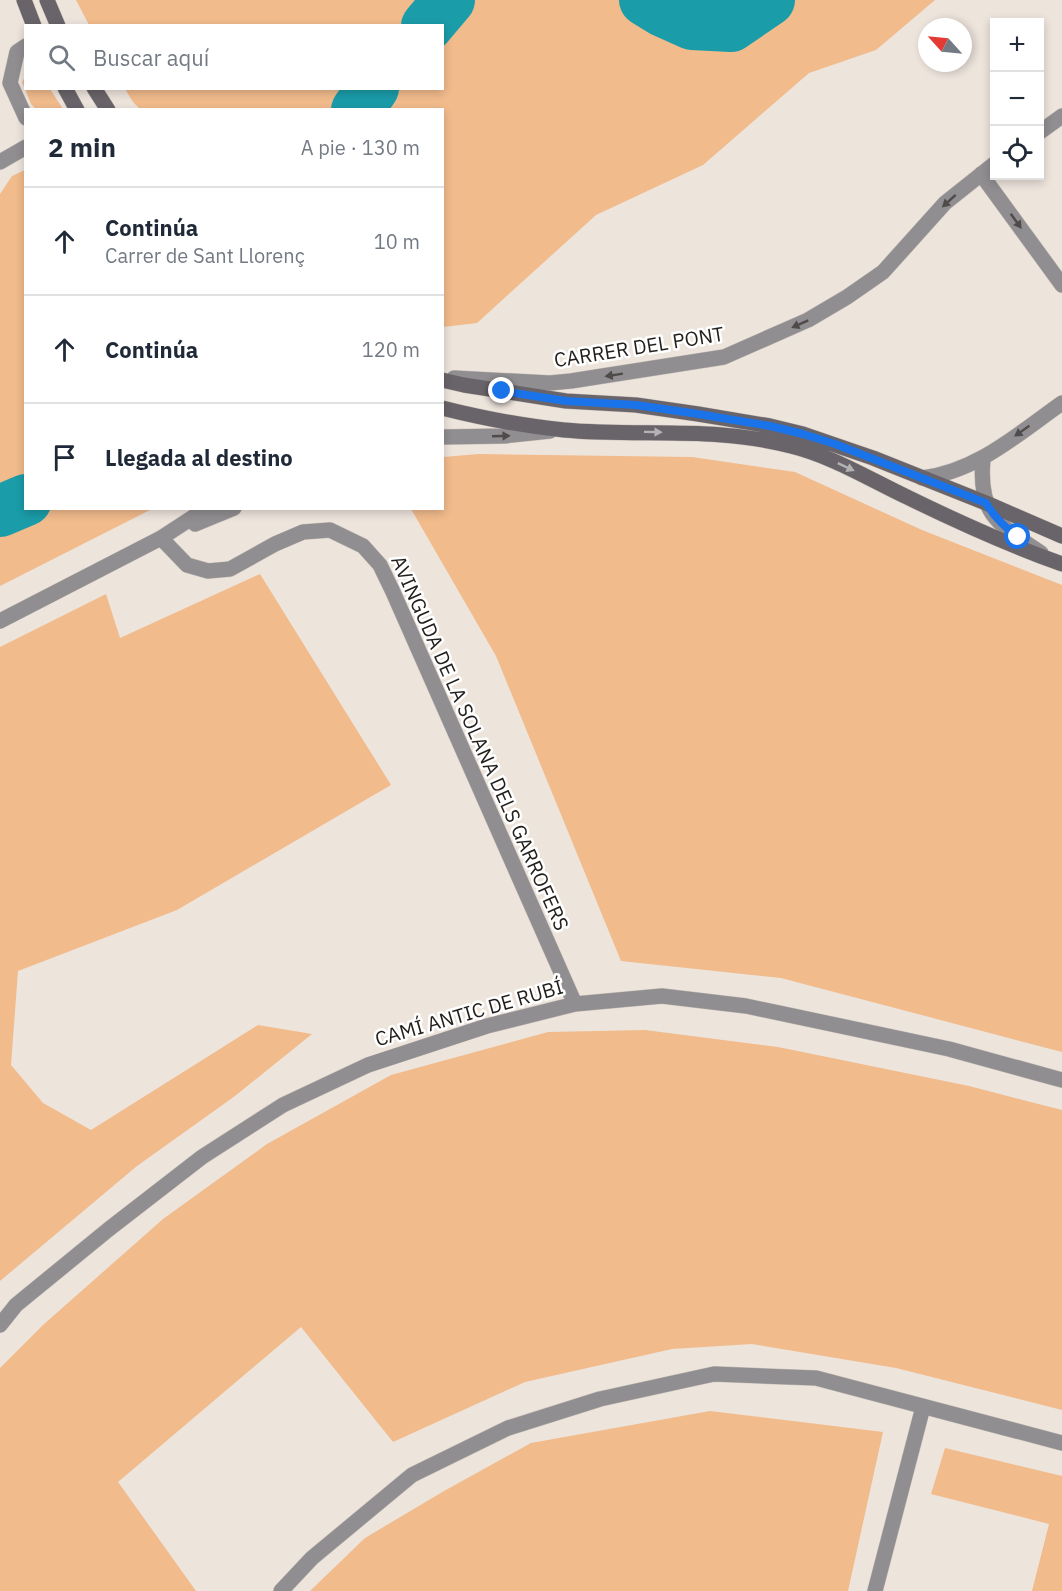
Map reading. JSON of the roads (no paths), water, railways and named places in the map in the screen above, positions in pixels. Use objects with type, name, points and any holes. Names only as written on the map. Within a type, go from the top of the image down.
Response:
[{"type":"main road","points":[[24,0],[33,24]]},
{"type":"main road","points":[[47,0],[57,24]]},
{"type":"main road","points":[[66,90],[76,108]]},
{"type":"main road","points":[[95,90],[107,108]]},
{"type":"main road","points":[[444,379],[464,385],[566,401],[636,405],[698,414],[803,434],[835,444],[986,503],[1062,536]]},
{"type":"main road","points":[[444,408],[511,423],[565,430],[731,435],[791,446],[832,460],[948,517],[1056,562]]},
{"type":"street","points":[[24,47],[16,52],[10,83],[24,114]]},
{"type":"street","points":[[1044,129],[1062,116]]},
{"type":"street","points":[[0,162],[24,148]]},
{"type":"street","name":"CARRER DEL PONT","points":[[444,378],[550,383],[724,357],[808,320],[883,272],[945,203],[990,167]]},
{"type":"street","points":[[981,174],[1062,285]]},
{"type":"street","points":[[922,478],[949,473],[983,459],[1062,403]]},
{"type":"street","points":[[444,437],[504,436],[565,430]]},
{"type":"street","points":[[983,459],[981,479],[986,503],[995,518],[1002,526],[1056,562]]},
{"type":"street","points":[[161,538],[204,510]]},
{"type":"street","points":[[0,621],[161,538],[229,510]]},
{"type":"street","name":"AVINGUDA DE LA SOLANA DELS GARROFERS","points":[[161,538],[187,565],[208,571],[230,569],[303,532],[330,530],[363,546],[380,565],[574,1004]]},
{"type":"street","name":"CAMÍ ANTIC DE RUBÍ","points":[[0,1325],[16,1305],[137,1207],[202,1157],[283,1105],[368,1065],[487,1026],[574,1004],[662,996],[746,1006],[949,1049],[1062,1080]]},
{"type":"street","points":[[281,1591],[312,1558],[412,1474],[508,1428],[600,1399],[714,1374],[816,1378],[1062,1443]]},
{"type":"street","points":[[875,1591],[923,1407]]},
{"type":"waterway","points":[[429,24],[449,0]]},
{"type":"waterway","points":[[645,0],[692,24],[731,26],[769,0]]},
{"type":"waterway","points":[[358,108],[372,90]]},
{"type":"waterway","points":[[0,511],[24,501]]}]
